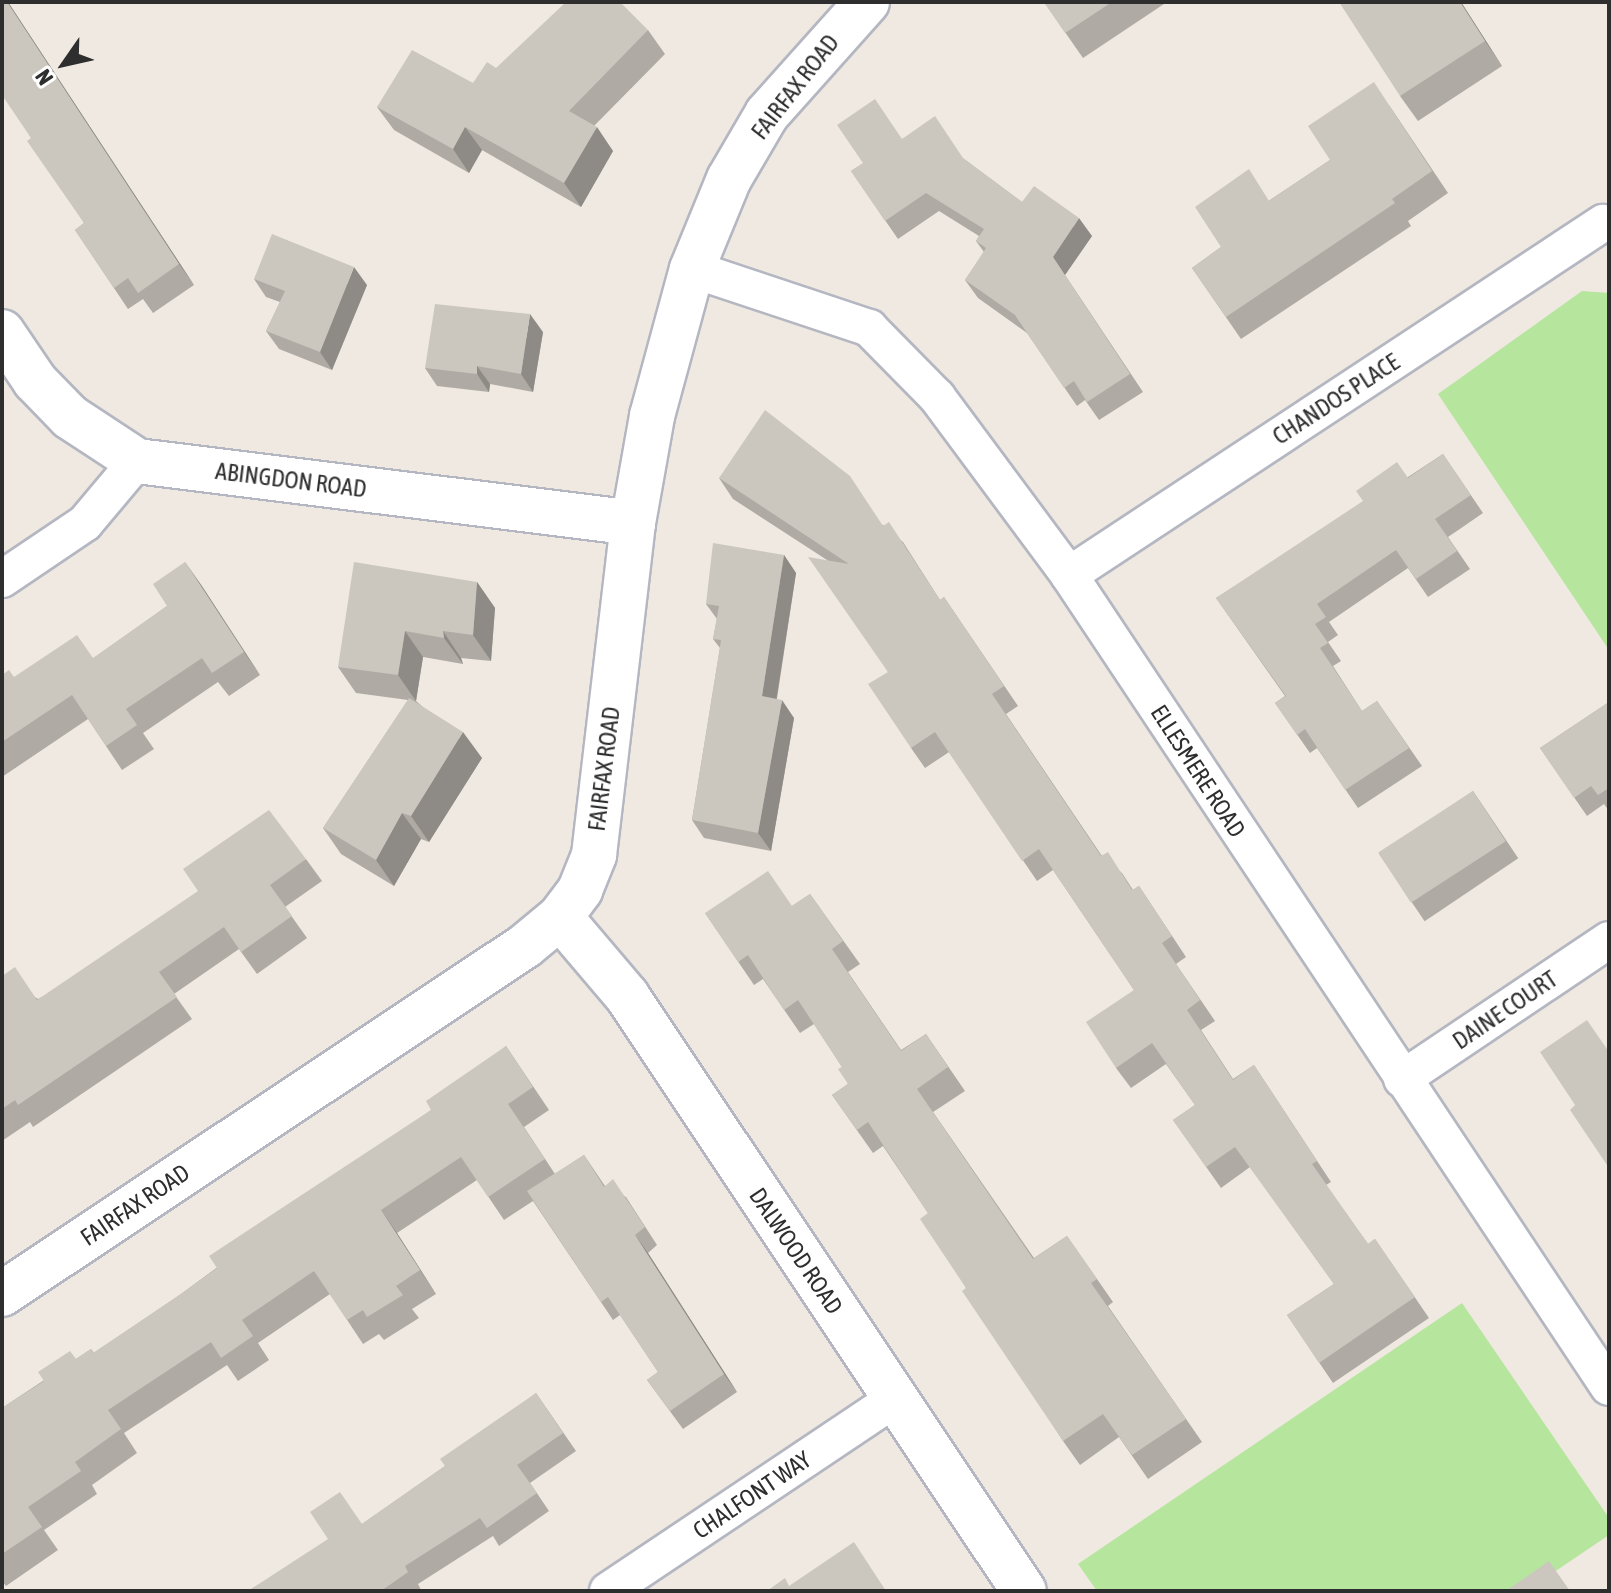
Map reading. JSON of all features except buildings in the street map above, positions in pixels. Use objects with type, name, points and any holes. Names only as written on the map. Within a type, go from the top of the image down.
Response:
[{"type":"street","name":"FAIRFAX ROAD","points":[[2,1294],[560,917],[594,855],[633,523],[652,416],[692,269],[729,179],[767,114],[867,2]]},
{"type":"street","name":"CHANDOS PLACE","points":[[1069,575],[1603,223]]},
{"type":"street","name":"ELLESMERE ROAD","points":[[692,269],[869,328],[937,397],[1069,575],[1609,1387]]},
{"type":"street","name":"ABINGDON ROAD","points":[[2,332],[35,381],[70,417],[137,461],[633,523]]},
{"type":"street","points":[[2,579],[85,523],[137,461]]},
{"type":"street","name":"DALWOOD ROAD","points":[[560,917],[627,996],[1024,1591]]},
{"type":"street","name":"DAINE COURT","points":[[1402,1079],[1609,940]]},
{"type":"street","name":"CHALFONT WAY","points":[[608,1591],[895,1399]]},
{"type":"green space","points":[[1582,291],[1609,293],[1609,650],[1438,394]]},
{"type":"green space","points":[[1462,1303],[1609,1518],[1609,1535],[1526,1591],[1097,1591],[1078,1564]]}]
